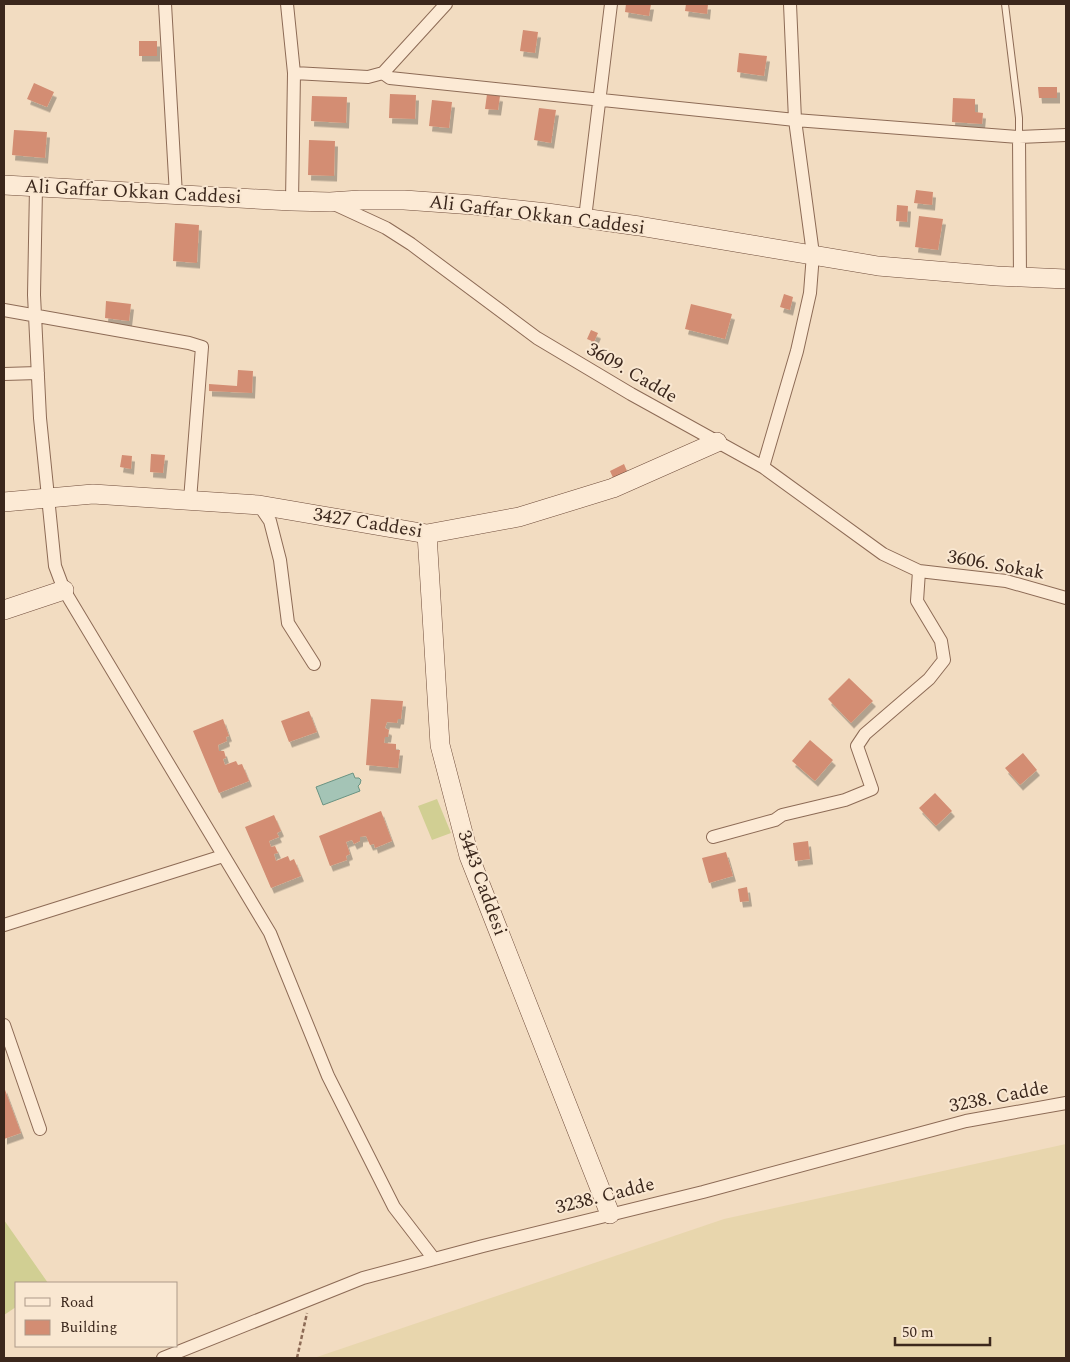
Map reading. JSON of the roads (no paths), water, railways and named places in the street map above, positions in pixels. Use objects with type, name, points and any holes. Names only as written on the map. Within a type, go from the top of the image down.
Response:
[{"type":"street","points":[[165,4],[176,195]]},
{"type":"street","points":[[288,4],[294,73],[292,201]]},
{"type":"street","points":[[294,73],[368,77],[383,73],[446,4]]},
{"type":"street","points":[[585,218],[611,4]]},
{"type":"street","points":[[763,466],[797,350],[810,293],[813,254],[795,120],[790,4]]},
{"type":"street","points":[[383,73],[390,78],[795,120],[1019,137],[1066,135]]},
{"type":"street","points":[[1019,137],[1020,277]]},
{"type":"street","name":"Ali Gaffar Okkan Caddesi","points":[[4,185],[292,201],[404,200],[474,205],[585,218],[878,266],[1020,277],[1066,278]]},
{"type":"street","points":[[36,188],[35,316],[48,498],[55,566],[64,590],[270,934],[328,1076],[394,1207],[434,1259]]},
{"type":"street","name":"3609. Cadde","points":[[330,202],[386,228],[411,244],[537,338],[614,384],[763,466],[883,554],[919,571]]},
{"type":"street","points":[[4,310],[189,343],[202,347],[190,500]]},
{"type":"street","points":[[4,374],[38,372]]},
{"type":"street","name":"3427 Caddesi","points":[[4,502],[93,494],[259,505],[427,534],[519,517],[613,488],[717,442]]},
{"type":"street","points":[[259,505],[270,521],[278,550],[288,623],[314,664]]},
{"type":"street","name":"3443 Caddesi","points":[[427,534],[440,745],[467,846],[610,1214]]},
{"type":"street","points":[[713,838],[775,820],[782,815],[845,800],[872,789],[857,746],[865,734],[929,679],[944,660],[941,641],[917,601],[919,571]]},
{"type":"street","name":"3606. Sokak","points":[[919,571],[1006,582],[1066,598]]},
{"type":"street","points":[[4,610],[64,590]]},
{"type":"street","points":[[4,925],[224,856]]},
{"type":"street","points":[[4,1025],[40,1129]]},
{"type":"street","name":"3238. Cadde","points":[[163,1358],[363,1278],[722,1187],[966,1121],[1066,1103]]},
{"type":"lane","points":[[1005,4],[1019,118],[1019,137]]}]
